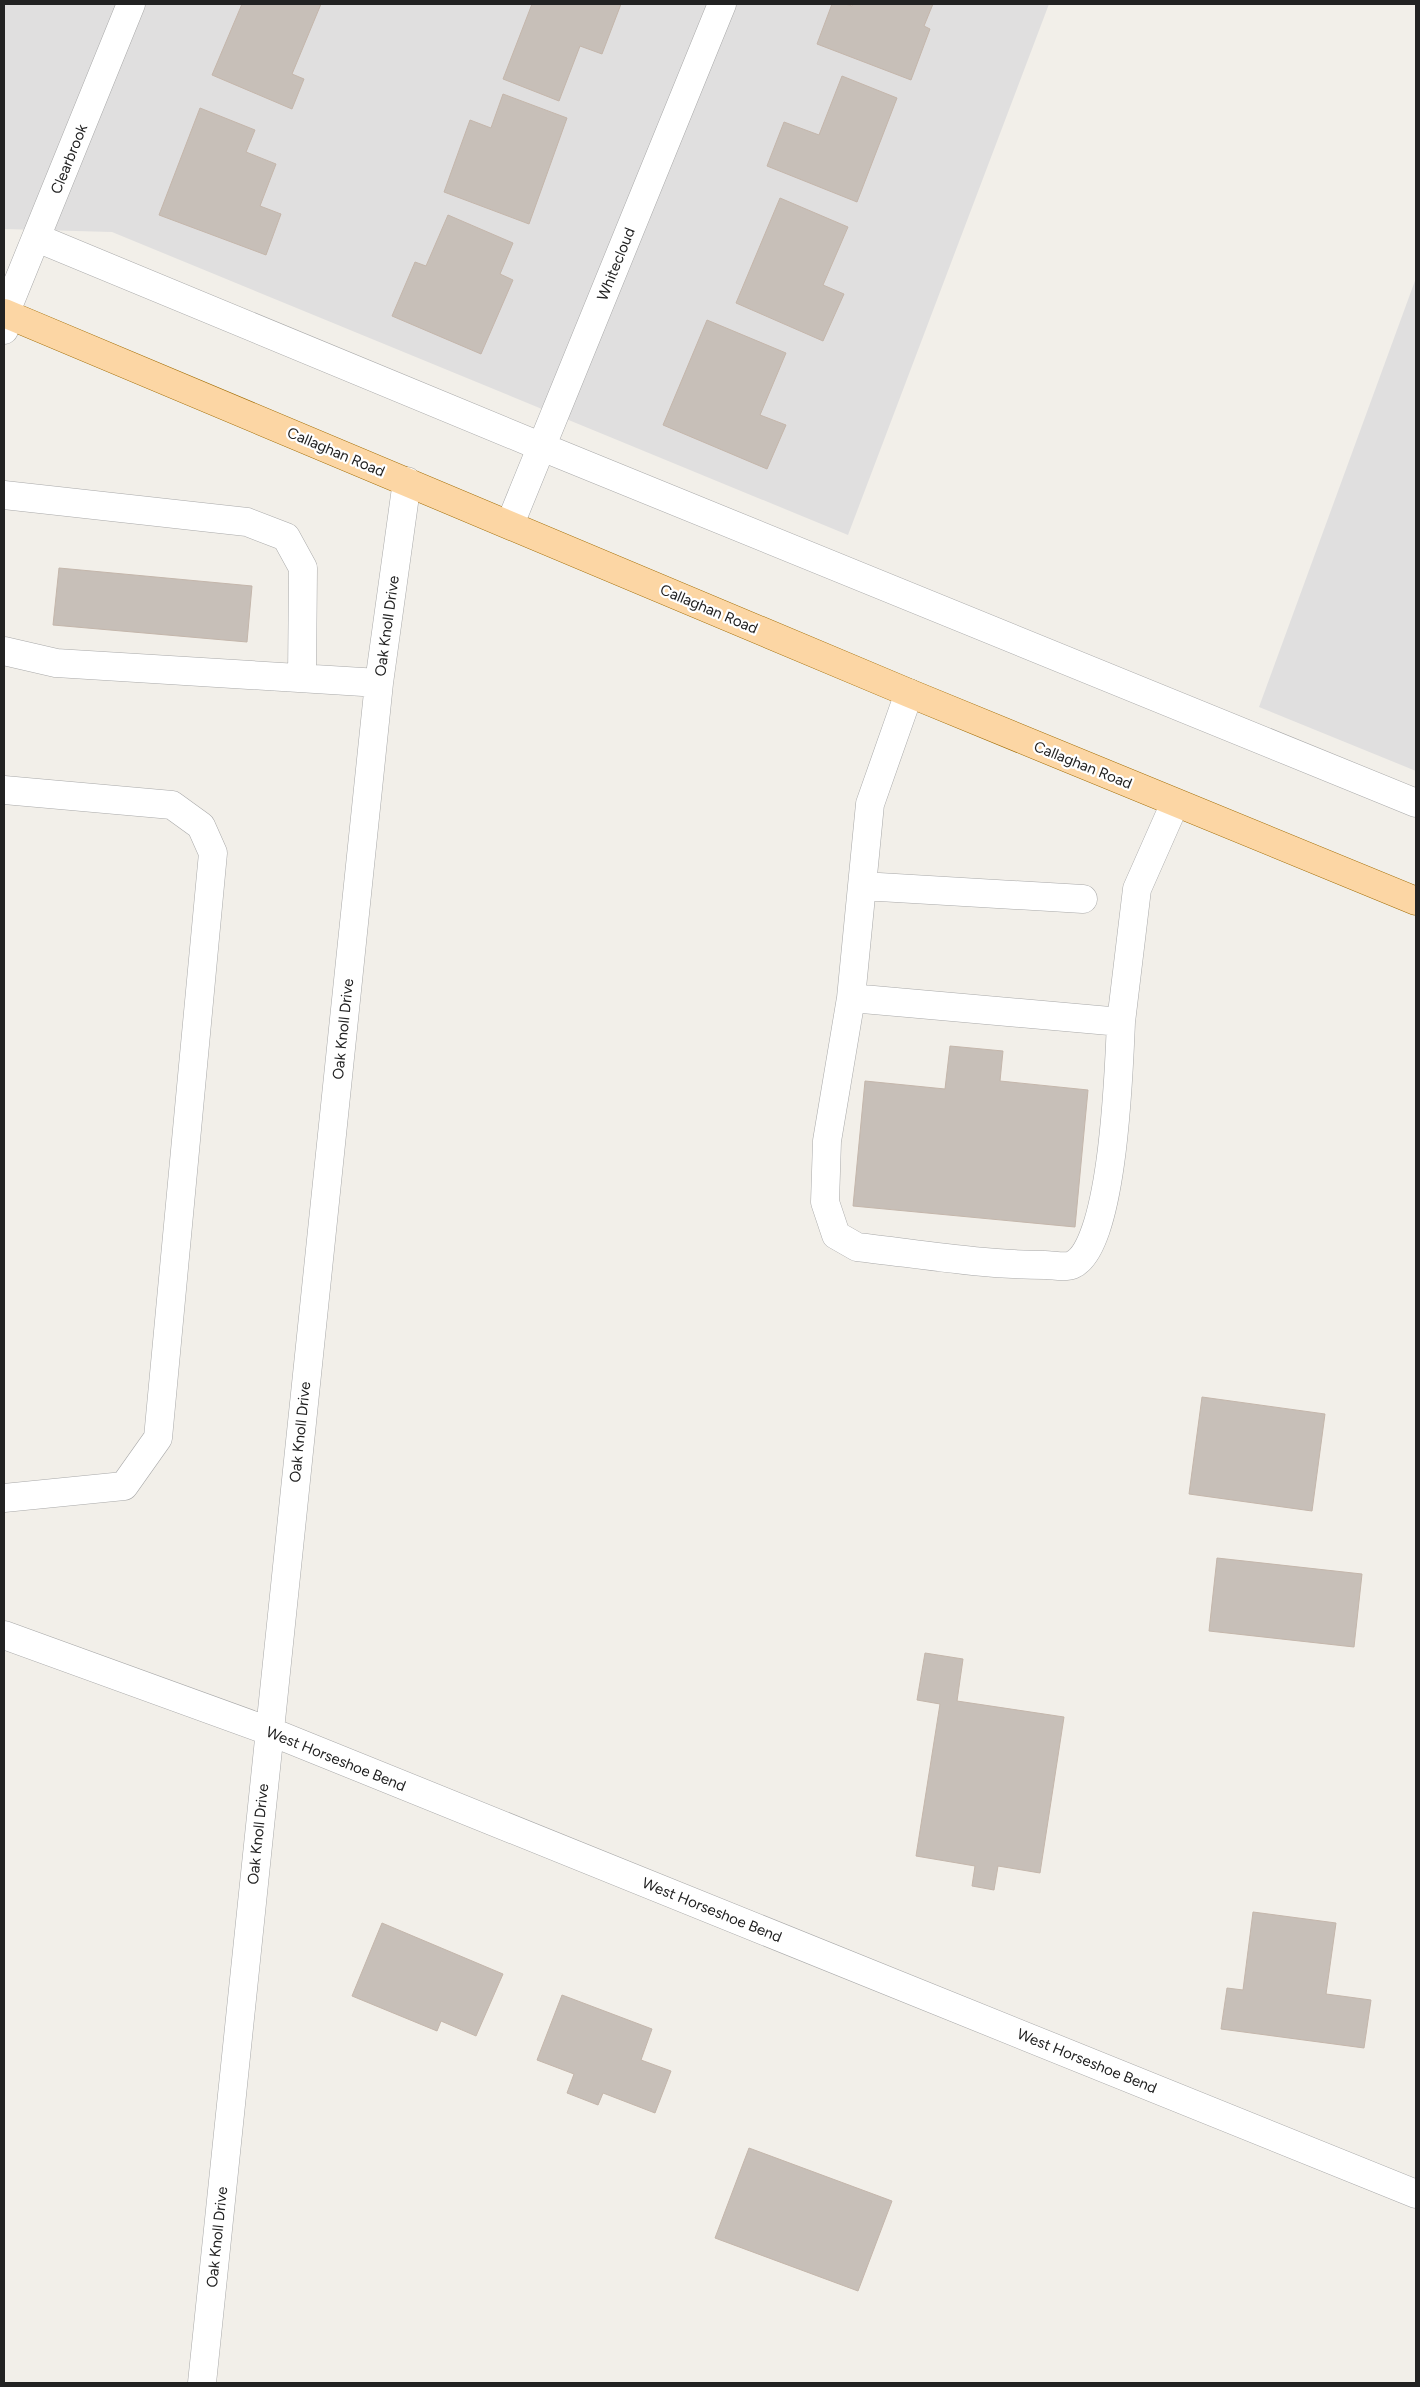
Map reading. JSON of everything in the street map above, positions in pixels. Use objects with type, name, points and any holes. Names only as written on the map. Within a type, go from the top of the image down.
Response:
[{"type":"main road","name":"Callaghan Road","points":[[4,319],[407,481],[909,693],[1416,901]]},
{"type":"street","name":"Clearbrook","points":[[4,319],[131,4]]},
{"type":"street","name":"Whitecloud","points":[[510,524],[722,4]]},
{"type":"street","points":[[37,238],[542,447],[1416,803]]},
{"type":"street","name":"Oak Knoll Drive","points":[[202,2383],[379,683],[407,481]]},
{"type":"street","points":[[4,495],[247,522],[286,537],[303,568],[302,678]]},
{"type":"street","points":[[4,651],[56,663],[379,683]]},
{"type":"street","points":[[909,693],[870,804],[851,998],[827,1141],[824,1202],[836,1235],[857,1247],[1022,1265],[1071,1265],[1085,1255],[1098,1223],[1115,1128],[1121,1022],[1137,889],[1175,803]]},
{"type":"street","points":[[4,790],[172,805],[201,826],[213,854],[158,1438],[124,1486],[4,1498]]},
{"type":"street","points":[[862,886],[1083,899]]},
{"type":"street","points":[[851,998],[1121,1022]]},
{"type":"street","name":"West Horseshoe Bend","points":[[4,1635],[269,1731],[1416,2194]]},
{"type":"shaded area","points":[[4,4],[1049,4],[848,535],[112,232],[4,229]]},
{"type":"shaded area","points":[[1416,278],[1416,771],[1259,707]]},
{"type":"building","points":[[242,4],[321,4],[292,74],[304,79],[292,109],[212,75]]},
{"type":"building","points":[[532,4],[621,4],[602,54],[580,46],[559,101],[503,79]]},
{"type":"building","points":[[832,4],[852,6],[853,4],[933,4],[924,26],[930,29],[911,80],[817,44]]},
{"type":"building","points":[[842,76],[897,98],[857,202],[767,166],[784,122],[819,135]]},
{"type":"building","points":[[503,94],[567,118],[529,224],[444,192],[470,120],[491,128]]},
{"type":"building","points":[[200,108],[255,130],[246,152],[276,164],[260,206],[281,214],[266,255],[159,215]]},
{"type":"building","points":[[780,198],[848,227],[823,285],[844,294],[823,341],[736,303]]},
{"type":"building","points":[[448,215],[513,243],[500,274],[513,280],[481,354],[392,316],[415,262],[426,266]]},
{"type":"building","points":[[707,320],[786,353],[760,415],[786,425],[767,469],[663,425]]},
{"type":"building","points":[[59,568],[252,586],[247,642],[53,625]]},
{"type":"building","points":[[950,1046],[1003,1051],[1000,1081],[1088,1090],[1075,1227],[853,1206],[865,1081],[945,1089]]},
{"type":"building","points":[[1202,1397],[1325,1414],[1312,1511],[1189,1494]]},
{"type":"building","points":[[1217,1558],[1362,1574],[1354,1647],[1209,1631]]},
{"type":"building","points":[[925,1653],[963,1659],[957,1701],[1064,1717],[1040,1873],[998,1866],[994,1890],[972,1886],[975,1866],[916,1856],[940,1704],[917,1700]]},
{"type":"building","points":[[1253,1912],[1336,1923],[1326,1994],[1371,2000],[1364,2048],[1221,2029],[1227,1988],[1243,1990]]},
{"type":"building","points":[[382,1923],[503,1974],[476,2036],[441,2021],[437,2031],[352,1996]]},
{"type":"building","points":[[562,1995],[652,2029],[641,2060],[671,2071],[655,2113],[603,2093],[598,2105],[567,2093],[574,2074],[537,2060]]},
{"type":"building","points":[[749,2148],[892,2201],[858,2291],[715,2238]]}]
